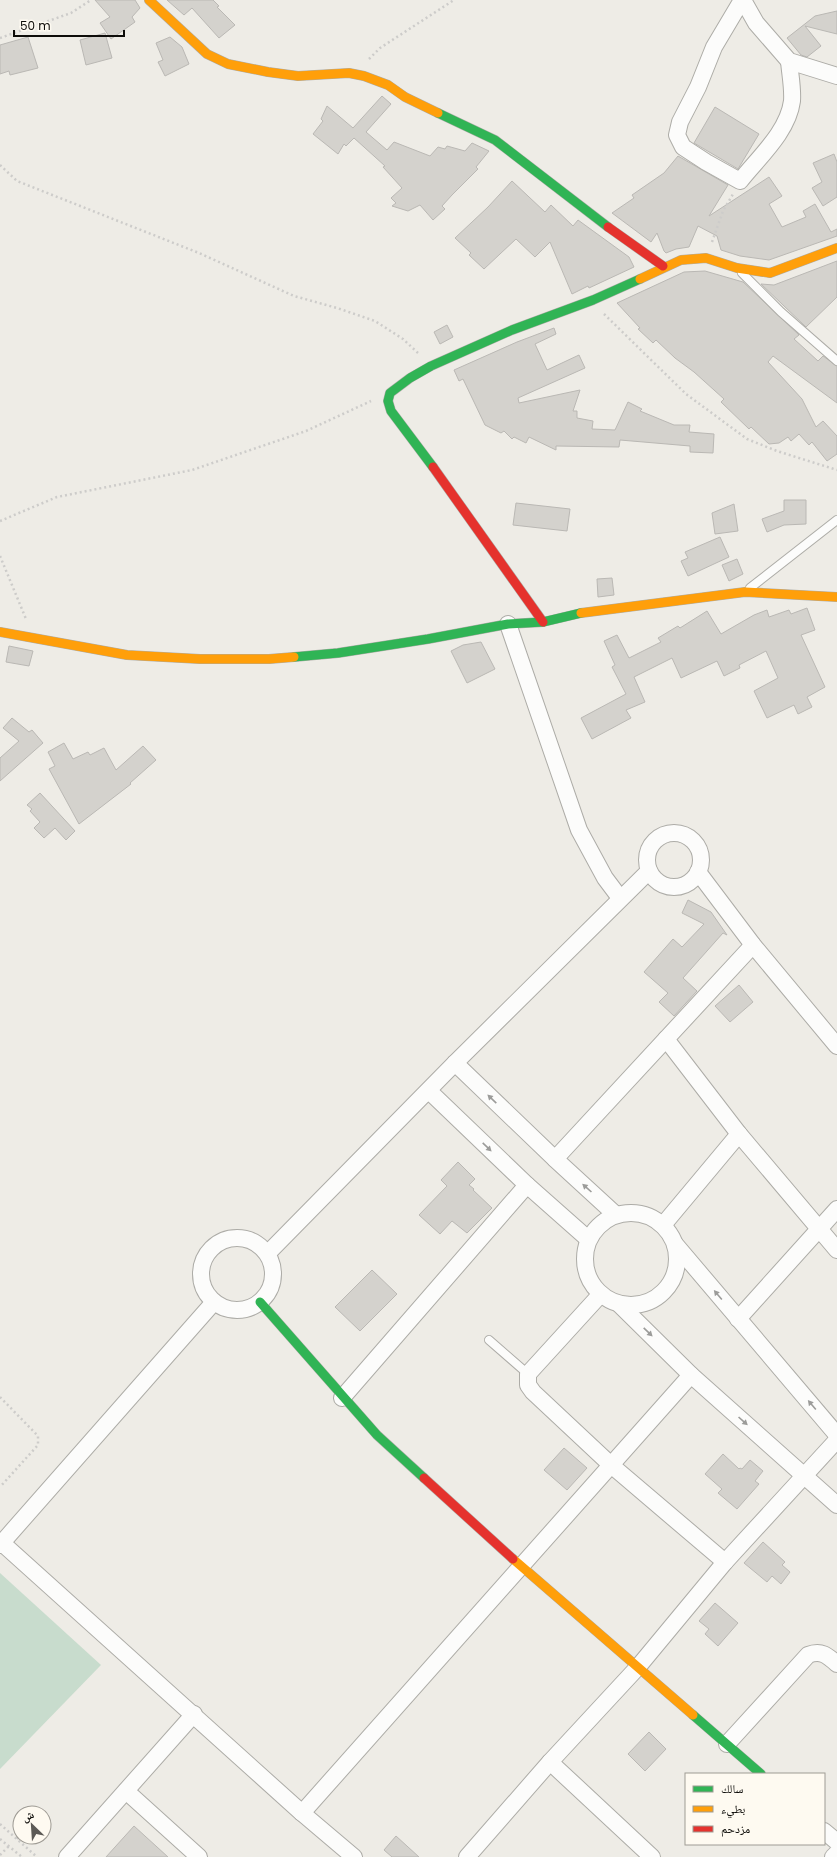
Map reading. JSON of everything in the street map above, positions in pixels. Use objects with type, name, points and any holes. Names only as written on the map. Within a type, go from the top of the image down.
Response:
[{"type":"street","points":[[149,0],[207,54],[215,59],[248,69],[298,76],[349,73],[364,76],[388,85],[405,97],[495,140],[601,222],[663,266]]},
{"type":"street","points":[[789,61],[792,103],[783,127],[740,181],[683,147],[677,135],[680,122],[698,87],[714,47],[742,0],[756,23],[789,61],[837,76]]},
{"type":"street","points":[[543,622],[467,513],[390,411],[388,401],[390,393],[410,378],[431,366],[512,330],[592,300],[663,266],[681,260],[706,258],[737,268],[770,273],[837,248]]},
{"type":"street","points":[[0,632],[127,655],[200,659],[269,659],[338,653],[428,639],[508,624],[543,622],[576,614],[745,592],[837,597]]},
{"type":"street","points":[[508,624],[579,830],[605,878],[620,898]]},
{"type":"street","points":[[674,832],[687,836],[697,846],[701,858],[698,872],[690,881],[679,886],[667,886],[656,880],[649,870],[646,857],[651,845],[661,836],[674,832]]},
{"type":"street","points":[[268,1253],[455,1063],[649,870]]},
{"type":"street","points":[[698,872],[753,945],[837,1046]]},
{"type":"street","points":[[555,1159],[753,945]]},
{"type":"street","points":[[666,1039],[739,1134],[837,1250]]},
{"type":"street","points":[[455,1063],[616,1215]]},
{"type":"street","points":[[429,1091],[527,1186],[588,1239]]},
{"type":"street","points":[[663,1225],[739,1134]]},
{"type":"street","points":[[342,1398],[527,1186]]},
{"type":"street","points":[[738,1319],[818,1228],[837,1209]]},
{"type":"street","points":[[837,1435],[675,1244],[663,1225],[649,1216],[632,1212],[616,1215],[605,1220],[595,1228],[588,1239],[584,1254],[585,1269],[590,1283],[600,1295],[620,1305],[691,1374],[837,1505]]},
{"type":"street","points":[[237,1237],[255,1241],[268,1253],[274,1270],[271,1288],[260,1302],[249,1308],[237,1310],[225,1308],[214,1302],[203,1288],[200,1270],[206,1253],[220,1241],[237,1237]]},
{"type":"street","points":[[620,1305],[637,1306],[652,1301],[666,1290],[674,1276],[678,1260],[675,1244]]},
{"type":"street","points":[[600,1295],[528,1374],[528,1385],[533,1392],[611,1465],[725,1562]]},
{"type":"street","points":[[214,1302],[1,1544],[194,1714],[302,1813],[354,1857]]},
{"type":"street","points":[[260,1302],[342,1398],[376,1435],[521,1566],[760,1773]]},
{"type":"street","points":[[302,1813],[691,1374]]},
{"type":"street","points":[[467,1857],[550,1762],[638,1667],[725,1562],[837,1440]]},
{"type":"street","points":[[727,1744],[808,1655],[815,1652],[823,1653],[837,1664]]},
{"type":"street","points":[[67,1857],[194,1714]]},
{"type":"street","points":[[550,1762],[647,1855]]},
{"type":"street","points":[[126,1791],[199,1857]]},
{"type":"street","points":[[825,1832],[837,1842]]},
{"type":"street","points":[[833,1857],[837,1852]]},
{"type":"lane","points":[[737,268],[781,312],[837,361]]},
{"type":"lane","points":[[745,592],[837,520]]},
{"type":"lane","points":[[490,1340],[528,1374]]},
{"type":"path","points":[[0,38],[71,13],[91,0]]},
{"type":"path","points":[[369,59],[380,48],[454,0]]},
{"type":"path","points":[[0,165],[17,181],[199,253],[294,296],[337,308],[375,321],[403,339],[431,366]]},
{"type":"path","points":[[706,258],[723,211],[740,181]]},
{"type":"path","points":[[592,300],[610,321],[686,394],[747,439],[776,451],[837,470]]},
{"type":"path","points":[[0,521],[57,496],[192,470],[306,431],[390,393]]},
{"type":"path","points":[[0,556],[33,637]]},
{"type":"path","points":[[0,1397],[35,1432],[39,1440],[35,1448],[0,1487]]},
{"type":"path","points":[[0,1824],[12,1835]]},
{"type":"path","points":[[0,1839],[22,1857]]},
{"type":"path","points":[[24,1845],[37,1857]]},
{"type":"path","points":[[0,1855],[9,1846]]},
{"type":"green space","points":[[0,1573],[101,1665],[0,1769]]},
{"type":"building","points":[[95,0],[135,0],[140,8],[132,17],[135,22],[111,39],[100,23],[110,17]]},
{"type":"building","points":[[167,0],[213,0],[219,6],[217,7],[235,25],[219,38],[192,8],[184,15]]},
{"type":"building","points":[[837,11],[837,34],[805,26],[821,46],[807,57],[801,55],[787,38],[815,16]]},
{"type":"building","points":[[105,33],[112,58],[86,65],[80,40]]},
{"type":"building","points":[[28,37],[38,68],[10,75],[9,71],[0,74],[0,45]]},
{"type":"building","points":[[170,37],[182,47],[189,64],[165,76],[158,62],[163,60],[156,43]]},
{"type":"building","points":[[382,96],[391,104],[366,132],[387,150],[394,142],[430,156],[438,147],[445,149],[447,146],[465,151],[472,143],[489,151],[476,167],[478,169],[442,206],[445,209],[433,220],[420,205],[408,211],[392,206],[396,203],[391,198],[402,188],[383,167],[385,166],[354,138],[346,146],[344,144],[338,154],[313,134],[323,121],[321,119],[327,106],[353,128]]},
{"type":"building","points":[[715,107],[759,134],[738,169],[694,143]]},
{"type":"building","points":[[834,154],[837,162],[837,197],[823,206],[812,188],[822,182],[813,163]]},
{"type":"building","points":[[678,156],[728,185],[709,216],[769,177],[782,196],[769,204],[782,227],[806,217],[803,211],[815,204],[831,232],[837,229],[837,236],[769,260],[740,256],[721,250],[717,236],[698,226],[689,247],[676,249],[666,253],[657,233],[651,242],[612,213],[634,198],[632,195],[664,173]]},
{"type":"building","points":[[512,181],[545,212],[551,205],[573,226],[578,220],[629,257],[634,267],[589,288],[588,286],[572,294],[550,242],[535,257],[516,239],[484,269],[469,255],[471,253],[455,238],[488,207]]},
{"type":"building","points":[[837,261],[837,297],[806,327],[761,284],[774,285]]},
{"type":"building","points":[[705,271],[743,282],[799,335],[794,339],[818,361],[823,356],[837,366],[837,403],[773,356],[768,362],[802,399],[816,427],[823,421],[837,436],[837,454],[827,461],[812,442],[809,445],[799,434],[791,441],[788,437],[779,443],[769,444],[751,427],[749,429],[721,402],[724,399],[656,340],[653,343],[638,329],[640,328],[617,303],[684,272]]},
{"type":"building","points":[[447,325],[453,337],[440,344],[434,332]]},
{"type":"building","points":[[554,328],[556,334],[535,344],[547,370],[579,355],[585,368],[518,398],[519,403],[580,390],[573,411],[577,411],[577,418],[593,421],[592,429],[615,430],[628,402],[642,409],[640,411],[674,425],[690,425],[689,432],[714,434],[713,453],[690,452],[690,446],[620,440],[619,447],[556,446],[556,450],[529,437],[526,443],[514,437],[512,439],[504,431],[501,433],[485,425],[463,379],[459,381],[454,370],[517,342]]},
{"type":"building","points":[[784,500],[806,500],[806,524],[784,525],[767,532],[762,519],[784,511]]},
{"type":"building","points":[[516,503],[570,509],[567,531],[513,525]]},
{"type":"building","points":[[734,504],[738,531],[715,534],[712,513]]},
{"type":"building","points":[[720,537],[729,557],[688,576],[681,561],[688,558],[685,552]]},
{"type":"building","points":[[737,559],[743,574],[729,581],[722,565]]},
{"type":"building","points":[[612,578],[614,595],[598,597],[597,579]]},
{"type":"building","points":[[807,608],[815,630],[801,635],[825,687],[807,697],[812,707],[798,714],[794,705],[767,718],[754,691],[778,678],[766,651],[739,665],[740,668],[724,676],[717,661],[681,678],[672,658],[634,677],[645,702],[626,710],[631,718],[592,739],[581,718],[626,694],[612,667],[615,665],[604,641],[617,635],[629,658],[661,642],[658,638],[678,626],[680,628],[707,611],[721,634],[754,615],[767,610],[769,617],[789,610],[791,614]]},
{"type":"building","points":[[481,642],[495,669],[467,683],[451,651],[463,645]]},
{"type":"building","points":[[9,646],[33,651],[29,666],[6,662]]},
{"type":"building","points":[[12,718],[29,732],[32,730],[43,743],[0,781],[0,758],[19,741],[3,728]]},
{"type":"building","points":[[64,743],[73,759],[88,752],[90,755],[104,748],[116,770],[143,746],[156,760],[130,783],[131,784],[79,824],[49,769],[55,766],[48,752]]},
{"type":"building","points":[[40,793],[75,831],[66,840],[55,828],[44,838],[34,828],[40,822],[30,811],[32,809],[27,805]]},
{"type":"building","points":[[688,900],[711,912],[727,935],[723,933],[683,978],[697,991],[674,1016],[659,1002],[668,993],[644,972],[673,939],[682,947],[704,924],[682,913]]},
{"type":"building","points":[[739,985],[753,1002],[730,1022],[715,1006]]},
{"type":"building","points":[[458,1162],[475,1179],[469,1185],[492,1208],[467,1233],[452,1221],[440,1234],[419,1215],[447,1186],[441,1180]]},
{"type":"building","points":[[372,1270],[397,1294],[360,1331],[335,1307]]},
{"type":"building","points":[[564,1448],[587,1468],[567,1490],[544,1470]]},
{"type":"building","points":[[723,1454],[739,1469],[742,1469],[750,1460],[763,1471],[755,1481],[759,1484],[737,1509],[718,1493],[722,1489],[705,1474]]},
{"type":"building","points":[[763,1542],[785,1562],[782,1565],[790,1572],[781,1584],[772,1576],[767,1582],[744,1563]]},
{"type":"building","points":[[715,1603],[738,1623],[718,1646],[705,1634],[709,1629],[699,1621]]},
{"type":"building","points":[[649,1732],[666,1749],[645,1771],[628,1754]]},
{"type":"building","points":[[134,1826],[168,1857],[106,1857]]},
{"type":"building","points":[[396,1836],[419,1857],[392,1857],[384,1850]]},
{"type":"traffic: fast","points":[[438,113],[495,140],[608,227]]},
{"type":"traffic: fast","points":[[433,467],[391,411],[388,401],[390,393],[410,378],[431,366],[512,330],[593,300],[640,279]]},
{"type":"traffic: fast","points":[[294,657],[338,653],[428,639],[508,624],[543,622],[581,613]]},
{"type":"traffic: fast","points":[[260,1302],[377,1435],[424,1478]]},
{"type":"traffic: fast","points":[[693,1715],[760,1773]]},
{"type":"traffic: slow","points":[[149,0],[207,54],[228,64],[298,76],[349,73],[364,76],[388,85],[405,97],[438,113]]},
{"type":"traffic: slow","points":[[640,279],[681,260],[706,258],[737,268],[770,273],[837,248]]},
{"type":"traffic: slow","points":[[581,613],[745,592],[837,597]]},
{"type":"traffic: slow","points":[[0,632],[127,655],[200,659],[269,659],[294,657]]},
{"type":"traffic: slow","points":[[513,1559],[693,1715]]},
{"type":"traffic: jam","points":[[608,227],[663,266]]},
{"type":"traffic: jam","points":[[433,467],[543,622]]},
{"type":"traffic: jam","points":[[424,1478],[513,1559]]}]
